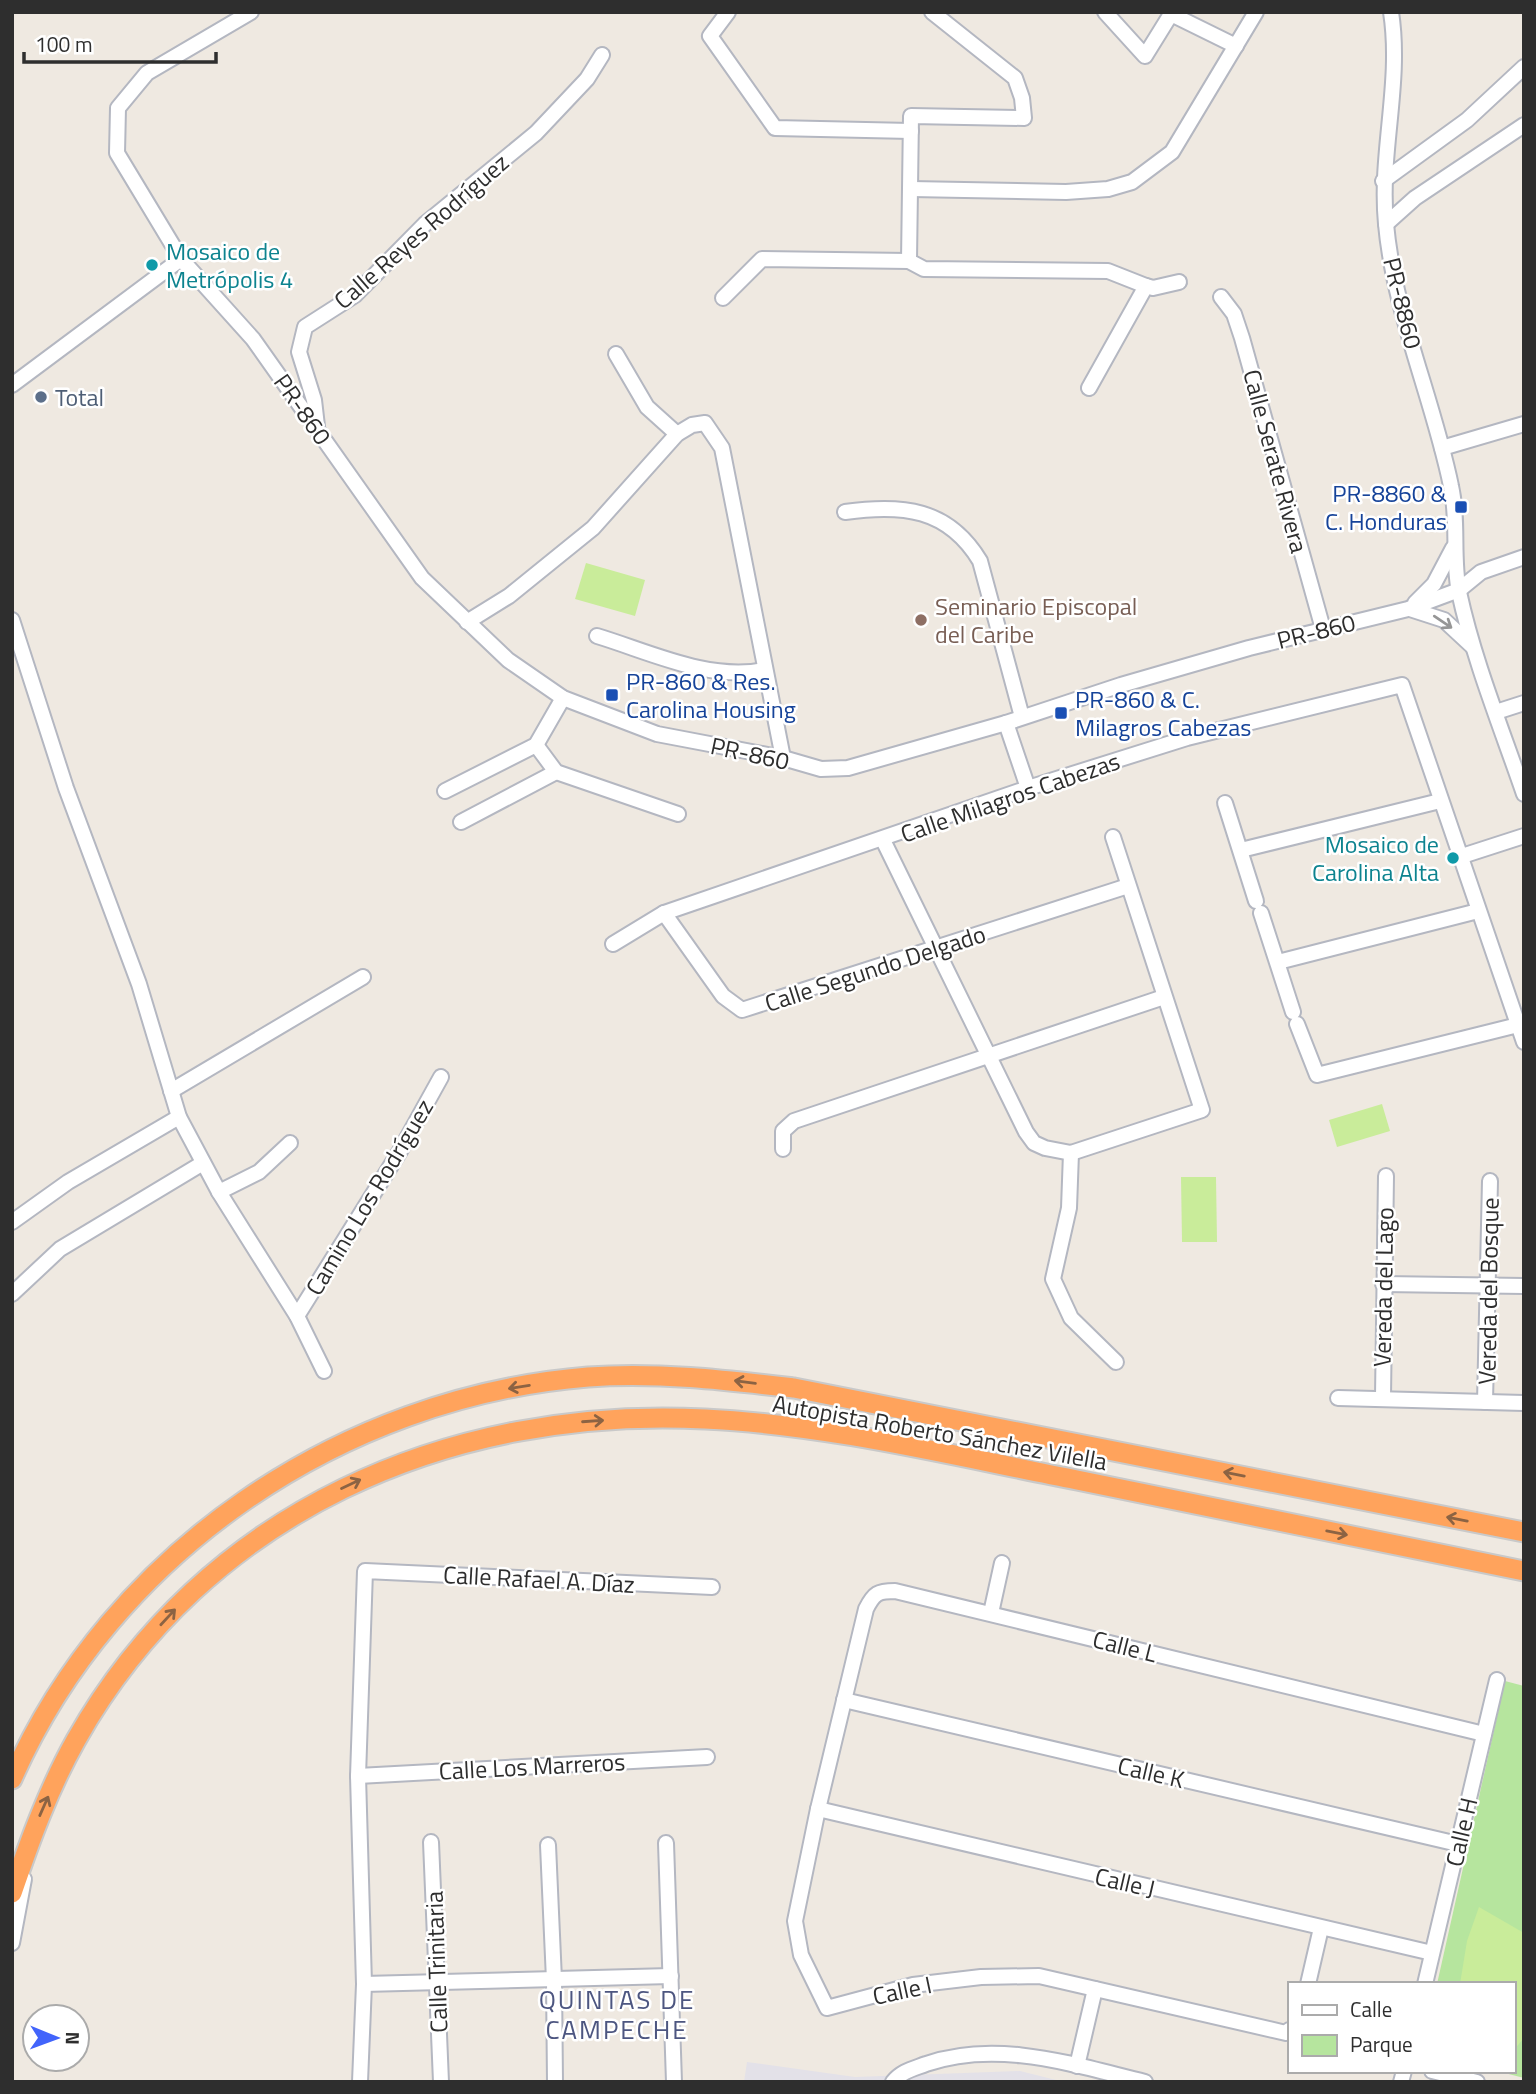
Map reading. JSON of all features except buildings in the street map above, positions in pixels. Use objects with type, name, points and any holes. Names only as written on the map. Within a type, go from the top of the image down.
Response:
[{"type":"highway","name":"Autopista Roberto Sánchez Vilella","points":[[12,1779],[52,1702],[98,1637],[137,1591],[209,1526],[246,1498],[325,1451],[408,1416],[512,1388],[587,1377],[680,1376],[794,1388],[1524,1532]]},
{"type":"highway","name":"Autopista Roberto Sánchez Vilella","points":[[12,1893],[32,1833],[78,1736],[115,1679],[173,1612],[211,1577],[282,1522],[334,1492],[431,1451],[502,1433],[589,1421],[637,1419],[704,1419],[823,1431],[1524,1571]]},
{"type":"street","name":"PR-860","points":[[251,12],[147,73],[118,108],[117,153],[181,259],[253,339],[422,578],[508,660],[563,698],[657,734],[783,758],[821,769],[848,768],[1006,723],[1121,684],[1322,629],[1408,609],[1459,590],[1481,572],[1524,557]]},
{"type":"street","points":[[728,12],[710,36],[775,128],[911,131]]},
{"type":"street","points":[[909,261],[911,116],[1024,118],[1022,98],[1015,78],[932,12]]},
{"type":"street","points":[[1105,12],[1145,57],[1171,13],[1236,46]]},
{"type":"street","points":[[911,189],[1066,192],[1108,189],[1132,182],[1172,152],[1256,12]]},
{"type":"street","name":"PR-8860","points":[[1391,12],[1395,37],[1394,96],[1383,181],[1386,224],[1396,282],[1452,488],[1459,590]]},
{"type":"street","name":"Calle Reyes Rodríguez","points":[[317,428],[314,400],[299,352],[306,327],[355,295],[425,224],[536,133],[587,79],[602,55]]},
{"type":"street","points":[[1383,181],[1467,120],[1524,67]]},
{"type":"street","points":[[1386,224],[1415,198],[1524,125]]},
{"type":"street","points":[[12,385],[181,259]]},
{"type":"street","points":[[723,298],[762,260],[909,261],[924,269],[1108,271],[1146,286],[1179,282]]},
{"type":"street","points":[[1089,388],[1146,286]]},
{"type":"street","name":"Calle Serate Rivera","points":[[1221,297],[1234,314],[1242,338],[1322,629]]},
{"type":"street","points":[[616,354],[647,407],[677,434]]},
{"type":"street","points":[[467,622],[509,596],[593,528],[677,434],[692,425],[705,423],[722,448],[783,758]]},
{"type":"street","points":[[1442,448],[1524,424]]},
{"type":"street","points":[[845,512],[906,509],[934,517],[970,545],[980,561],[1022,718]]},
{"type":"street","points":[[1454,547],[1434,584],[1408,609],[1444,620],[1472,647]]},
{"type":"street","points":[[1459,590],[1472,647],[1524,793]]},
{"type":"street","points":[[12,620],[66,788],[139,984],[179,1117],[219,1192],[296,1316],[324,1371]]},
{"type":"street","points":[[597,636],[711,671],[741,674],[764,670]]},
{"type":"street","name":"Calle Milagros Cabezas","points":[[613,944],[664,913],[1028,788],[1187,738],[1402,685],[1524,1042]]},
{"type":"street","points":[[445,790],[536,746],[563,698]]},
{"type":"street","points":[[1496,712],[1524,703]]},
{"type":"street","points":[[1006,723],[1028,788]]},
{"type":"street","points":[[536,746],[556,772],[678,814]]},
{"type":"street","points":[[461,822],[556,772]]},
{"type":"street","points":[[1241,850],[1440,801]]},
{"type":"street","points":[[1225,803],[1295,1018],[1317,1075],[1518,1025]]},
{"type":"street","points":[[1460,856],[1524,836]]},
{"type":"street","points":[[883,840],[1034,1143],[1071,1153],[1202,1110],[1113,837]]},
{"type":"street","name":"Calle Segundo Delgado","points":[[664,913],[723,996],[742,1010],[1128,886]]},
{"type":"street","points":[[1278,962],[1478,911]]},
{"type":"street","points":[[171,1091],[363,977]]},
{"type":"street","points":[[783,1149],[783,1131],[794,1121],[1164,997]]},
{"type":"street","name":"Camino Los Rodríguez","points":[[296,1316],[400,1151],[441,1077]]},
{"type":"street","points":[[12,1222],[68,1182],[179,1117]]},
{"type":"street","points":[[219,1192],[259,1172],[290,1143]]},
{"type":"street","points":[[1071,1153],[1069,1208],[1053,1279],[1070,1318],[1116,1362]]},
{"type":"street","points":[[12,1294],[60,1249],[203,1163]]},
{"type":"street","name":"Vereda del Lago","points":[[1383,1398],[1386,1176]]},
{"type":"street","name":"Vereda del Bosque","points":[[1485,1402],[1490,1181]]},
{"type":"street","points":[[1383,1284],[1524,1286]]},
{"type":"street","points":[[1338,1398],[1524,1404]]},
{"type":"street","points":[[991,1613],[1002,1563]]},
{"type":"street","name":"Calle Rafael A. Díaz","points":[[358,1776],[365,1571],[712,1587]]},
{"type":"street","name":"Calle L","points":[[844,1700],[866,1608],[879,1591],[895,1591],[1484,1734]]},
{"type":"street","name":"Calle H","points":[[1425,1982],[1497,1680]]},
{"type":"street","name":"Calle I","points":[[844,1700],[795,1921],[801,1955],[827,2008],[913,1985],[981,1977],[1039,1976],[1286,2033],[1288,2031]]},
{"type":"street","name":"Calle K","points":[[844,1700],[1458,1844]]},
{"type":"street","name":"Calle Los Marreros","points":[[358,1776],[707,1757]]},
{"type":"street","points":[[358,1776],[364,1984],[360,2082]]},
{"type":"street","name":"Calle J","points":[[818,1809],[1432,1953]]},
{"type":"street","points":[[12,1943],[32,1833]]},
{"type":"street","name":"Calle Trinitaria","points":[[431,1842],[441,2082]]},
{"type":"street","points":[[666,1843],[674,2082]]},
{"type":"street","points":[[548,1845],[555,2082]]},
{"type":"street","points":[[1308,1982],[1321,1928]]},
{"type":"street","points":[[364,1984],[671,1976]]},
{"type":"street","points":[[1077,2066],[1095,1989]]},
{"type":"street","points":[[893,2082],[901,2073],[956,2054],[1011,2053],[1145,2082]]},
{"type":"street","points":[[1440,2073],[1477,2082]]},
{"type":"shaded area","points":[[747,2062],[855,2077],[1020,2071],[1064,2082],[744,2082]]},
{"type":"green space","points":[[586,563],[645,580],[635,616],[575,599]]},
{"type":"green space","points":[[1382,1104],[1390,1131],[1337,1147],[1329,1120]]},
{"type":"green space","points":[[1181,1177],[1216,1177],[1217,1242],[1182,1242]]},
{"type":"green space","points":[[1505,1681],[1524,1686],[1524,2078],[1505,2073],[1515,2073],[1515,1982],[1437,1982]]},
{"type":"green space","points":[[1479,1907],[1524,1933],[1524,2038],[1515,2049],[1515,1982],[1460,1982],[1467,1941]]},
{"type":"place","name":"Mosaico de Metrópolis 4","points":[[152,265]]},
{"type":"place","name":"Total","points":[[41,397]]},
{"type":"place","name":"PR-8860 & C. Honduras","points":[[1461,507]]},
{"type":"place","name":"Seminario Episcopal del Caribe","points":[[921,620]]},
{"type":"place","name":"PR-860 & Res. Carolina Housing","points":[[612,695]]},
{"type":"place","name":"PR-860 & C. Milagros Cabezas","points":[[1061,713]]},
{"type":"place","name":"Mosaico de Carolina Alta","points":[[1453,858]]},
{"type":"district","name":"QUINTAS DE CAMPECHE","points":[[617,2014]]}]
